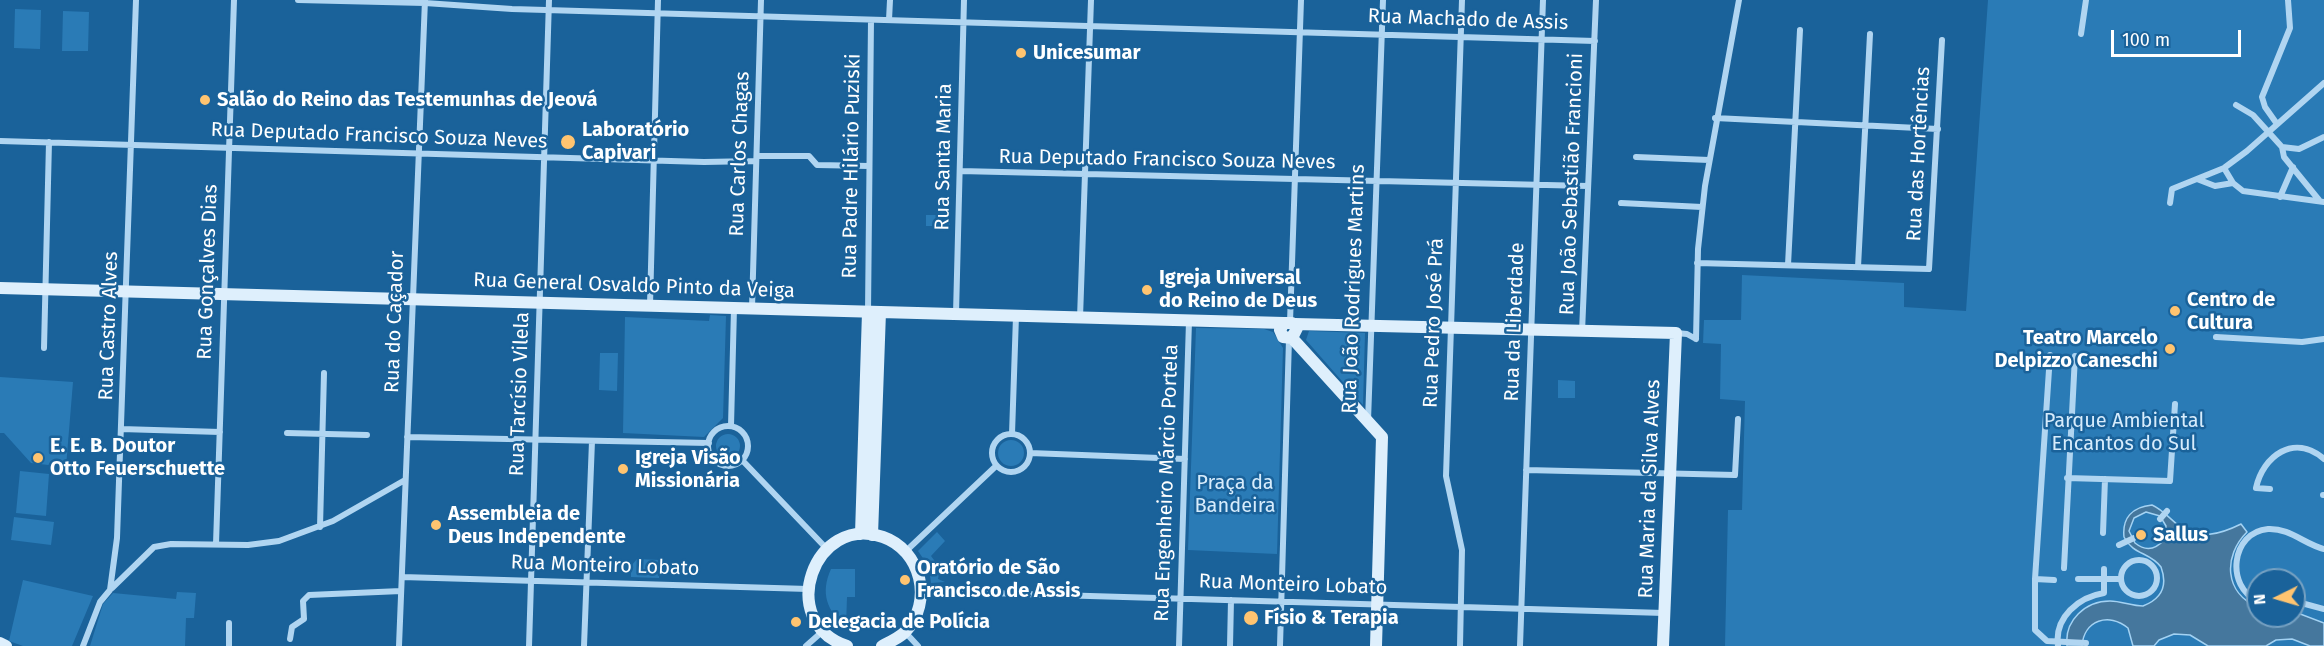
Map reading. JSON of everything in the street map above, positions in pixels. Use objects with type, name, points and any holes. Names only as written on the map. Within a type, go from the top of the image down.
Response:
[{"type":"street","name":"Rua Castro Alves","points":[[83,646],[100,603],[110,590],[117,538],[136,0]]},
{"type":"street","name":"Rua Gonçalves Dias","points":[[216,544],[234,0]]},
{"type":"street","name":"Rua Machado de Assis","points":[[298,0],[425,1],[548,10],[1594,40]]},
{"type":"street","name":"Rua Tarcísio Vilela","points":[[529,646],[549,0]]},
{"type":"street","points":[[650,306],[658,0]]},
{"type":"street","name":"Rua Carlos Chagas","points":[[752,309],[761,0]]},
{"type":"street","points":[[890,0],[890,20]]},
{"type":"street","name":"Rua Santa Maria","points":[[956,315],[964,0]]},
{"type":"street","points":[[1080,318],[1091,0]]},
{"type":"street","points":[[1280,646],[1288,330],[1301,0]]},
{"type":"street","name":"Rua João Rodrigues Martins","points":[[1376,646],[1382,437],[1368,422],[1383,0]]},
{"type":"street","name":"Rua Pedro José Prá","points":[[1460,646],[1462,550],[1446,476],[1462,0]]},
{"type":"street","name":"Rua da Liberdade","points":[[1520,646],[1543,0]]},
{"type":"street","name":"Rua João Sebastião Francioni","points":[[1582,333],[1596,0]]},
{"type":"street","points":[[1682,334],[1696,328],[1697,263],[1702,207],[1715,118],[1739,0]]},
{"type":"street","points":[[2081,34],[2086,0]]},
{"type":"street","points":[[2277,124],[2265,107],[2262,97],[2290,28],[2288,0]]},
{"type":"street","name":"Rua do Caçador","points":[[399,646],[425,1]]},
{"type":"street","name":"Rua Padre Hilário Puziski","points":[[871,20],[866,304],[874,312]]},
{"type":"street","points":[[1788,265],[1800,30]]},
{"type":"street","points":[[1697,263],[1858,267],[1870,34]]},
{"type":"street","name":"Rua das Hortências","points":[[1858,267],[1929,269],[1942,40]]},
{"type":"street","points":[[2170,203],[2172,189],[2224,168],[2268,133],[2324,83]]},
{"type":"street","points":[[2236,105],[2253,115],[2282,147],[2284,157],[2322,201]]},
{"type":"street","points":[[1715,118],[1938,129]]},
{"type":"street","points":[[2282,147],[2299,149],[2324,137]]},
{"type":"street","name":"Rua Deputado Francisco Souza Neves","points":[[0,141],[654,160],[809,156],[817,165],[869,166]]},
{"type":"street","points":[[44,348],[49,142]]},
{"type":"street","points":[[1636,157],[1709,160]]},
{"type":"street","points":[[2280,197],[2293,167]]},
{"type":"street","points":[[2224,168],[2233,183],[2243,191],[2322,201]]},
{"type":"street","name":"Rua Deputado Francisco Souza Neves","points":[[960,171],[1588,186]]},
{"type":"street","points":[[2197,179],[2215,186],[2233,183]]},
{"type":"street","points":[[1620,203],[1702,207]]},
{"type":"street","name":"Rua General Osvaldo Pinto da Veiga","points":[[0,288],[127,294],[224,294],[1189,321],[1267,324],[1288,330],[1371,327],[1682,334],[1696,339],[1696,328]]},
{"type":"street","points":[[731,426],[734,308]]},
{"type":"street","points":[[867,534],[874,312]]},
{"type":"street","points":[[1012,434],[1016,316]]},
{"type":"street","name":"Rua Engenheiro Márcio Portela","points":[[1179,646],[1189,321]]},
{"type":"street","points":[[1288,330],[1368,422]]},
{"type":"street","name":"Rua Maria da Silva Alves","points":[[1663,646],[1670,473],[1682,334]]},
{"type":"street","points":[[2216,337],[2324,339]]},
{"type":"street","points":[[2314,340],[2324,345]]},
{"type":"street","points":[[2050,356],[2035,579],[2035,630],[2041,638],[2060,643],[2086,643]]},
{"type":"street","points":[[2064,568],[2069,509],[2067,478],[2075,357]]},
{"type":"street","points":[[320,527],[324,373]]},
{"type":"street","points":[[2067,478],[2170,481],[2175,404]]},
{"type":"street","points":[[1526,470],[1735,475],[1738,419]]},
{"type":"street","points":[[731,426],[746,436],[748,449],[742,460],[731,465],[720,463],[711,455],[709,444],[719,428],[731,426]]},
{"type":"street","points":[[121,429],[220,432]]},
{"type":"street","points":[[287,433],[368,435]]},
{"type":"street","points":[[1012,434],[1025,440],[1030,453],[1027,464],[1018,471],[1006,472],[996,466],[991,456],[993,444],[1001,436],[1012,434]]},
{"type":"street","points":[[407,437],[709,444]]},
{"type":"street","points":[[584,646],[592,441]]},
{"type":"street","points":[[2270,489],[2256,488],[2259,472],[2270,458],[2284,450],[2301,448],[2317,453],[2324,459]]},
{"type":"street","points":[[1030,453],[1185,459]]},
{"type":"street","points":[[742,460],[827,549]]},
{"type":"street","points":[[906,551],[996,466]]},
{"type":"street","points":[[2103,533],[2101,510],[2105,479]]},
{"type":"street","points":[[110,590],[154,547],[265,544],[320,527],[405,480]]},
{"type":"street","points":[[2246,592],[2242,589],[2237,577],[2236,563],[2240,548],[2251,536],[2265,530],[2281,529],[2308,545],[2324,549]]},
{"type":"street","points":[[847,646],[823,631],[809,605],[808,589],[811,574],[818,559],[827,549],[847,537],[867,534],[890,540],[906,551],[918,573],[921,591],[919,607],[905,632],[882,646]]},
{"type":"street","points":[[2122,544],[2133,538]]},
{"type":"street","points":[[2139,561],[2151,566],[2157,578],[2151,591],[2139,596],[2126,591],[2121,579],[2126,566],[2139,561]]},
{"type":"street","points":[[2060,643],[2064,618],[2073,605],[2083,598],[2104,593],[2104,568]]},
{"type":"street","name":"Rua Monteiro Lobato","points":[[402,577],[808,589]]},
{"type":"street","points":[[2035,579],[2054,580]]},
{"type":"street","points":[[2078,579],[2121,579]]},
{"type":"street","points":[[290,639],[292,627],[304,619],[303,601],[309,595],[401,591]]},
{"type":"street","name":"Rua Monteiro Lobato","points":[[921,591],[1664,613]]},
{"type":"street","points":[[1230,646],[1231,600]]},
{"type":"street","points":[[2306,603],[2318,605],[2324,609]]},
{"type":"street","points":[[228,646],[229,623]]},
{"type":"street","points":[[806,646],[823,631]]},
{"type":"street","points":[[905,632],[918,646]]},
{"type":"street","points":[[0,643],[6,646]]},
{"type":"green space","name":"Parque Ambiental Encantos do Sul","points":[[1988,0],[2324,0],[2324,646],[1725,646],[1728,510],[1742,510],[1745,401],[1720,399],[1721,344],[1703,343],[1704,320],[1741,320],[1742,275],[1904,283],[1904,307],[1966,311]]},
{"type":"green space","points":[[15,9],[41,10],[40,49],[14,48]]},
{"type":"green space","points":[[63,11],[89,12],[88,51],[62,51]]},
{"type":"green space","points":[[926,215],[950,215],[950,226],[926,226]]},
{"type":"green space","points":[[710,315],[726,316],[723,418],[704,437],[623,433],[625,317],[709,321]]},
{"type":"green space","name":"Praça da Bandeira","points":[[1196,328],[1264,329],[1273,332],[1283,348],[1277,554],[1188,550]]},
{"type":"green space","points":[[1309,331],[1365,333],[1363,405],[1306,340]]},
{"type":"green space","points":[[600,353],[618,353],[617,391],[599,390]]},
{"type":"green space","points":[[0,377],[73,382],[66,467],[31,463],[4,433],[0,433]]},
{"type":"green space","points":[[1558,380],[1575,381],[1575,398],[1558,398]]},
{"type":"green space","points":[[728,434],[736,438],[740,446],[736,454],[728,458],[720,454],[716,446],[720,438]]},
{"type":"green space","points":[[1011,440],[1020,444],[1024,453],[1020,462],[1011,466],[1002,462],[998,453],[1002,444]]},
{"type":"green space","points":[[20,471],[49,474],[46,516],[16,513]]},
{"type":"green space","points":[[14,517],[54,522],[51,545],[11,540]]},
{"type":"green space","points":[[937,532],[945,541],[931,556],[940,568],[938,579],[945,582],[931,583],[929,567],[918,551]]},
{"type":"green space","points":[[637,559],[660,560],[659,578],[631,577],[631,566]]},
{"type":"green space","points":[[831,569],[855,569],[855,597],[847,597],[846,627],[834,615],[827,601],[826,586]]},
{"type":"green space","points":[[23,580],[93,596],[72,646],[23,646],[9,641]]},
{"type":"green space","points":[[177,592],[196,593],[194,618],[186,618],[185,646],[90,646],[103,604],[113,593],[176,599]]},
{"type":"shaded area","points":[[2152,505],[2178,525],[2193,533],[2218,533],[2241,524],[2247,532],[2234,552],[2231,573],[2233,583],[2246,600],[2246,628],[2306,628],[2306,616],[2324,623],[2324,646],[2310,646],[2292,639],[2276,640],[2266,646],[2208,646],[2190,635],[2174,634],[2159,640],[2154,646],[2133,646],[2128,628],[2113,620],[2106,620],[2099,621],[2087,630],[2082,646],[2067,646],[2069,628],[2073,620],[2085,608],[2110,601],[2143,606],[2154,600],[2161,591],[2164,580],[2161,567],[2157,562],[2132,547],[2124,537],[2127,519],[2139,508]],"holes":[[[2146,512],[2160,516],[2166,526],[2164,540],[2150,548],[2135,543],[2129,531],[2134,518]]]},
{"type":"place","name":"Unicesumar","points":[[1021,53]]},
{"type":"place","name":"Salão do Reino das Testemunhas de Jeová","points":[[205,100]]},
{"type":"place","name":"Laboratório Capivari","points":[[568,142]]},
{"type":"place","name":"Igreja Universal do Reino de Deus","points":[[1147,290]]},
{"type":"place","name":"Centro de Cultura","points":[[2175,311]]},
{"type":"place","name":"Teatro Marcelo Delpizzo Caneschi","points":[[2170,349]]},
{"type":"place","name":"E. E. B. Doutor Otto Feuerschuette","points":[[38,458]]},
{"type":"place","name":"Igreja Visão Missionária","points":[[623,469]]},
{"type":"place","name":"Assembleia de Deus Independente","points":[[436,525]]},
{"type":"place","name":"Sallus","points":[[2141,535]]},
{"type":"place","name":"Oratório de São Francisco de Assis","points":[[905,580]]},
{"type":"place","name":"Físio & Terapia","points":[[1251,618]]},
{"type":"place","name":"Delegacia de Polícia","points":[[796,622]]}]
